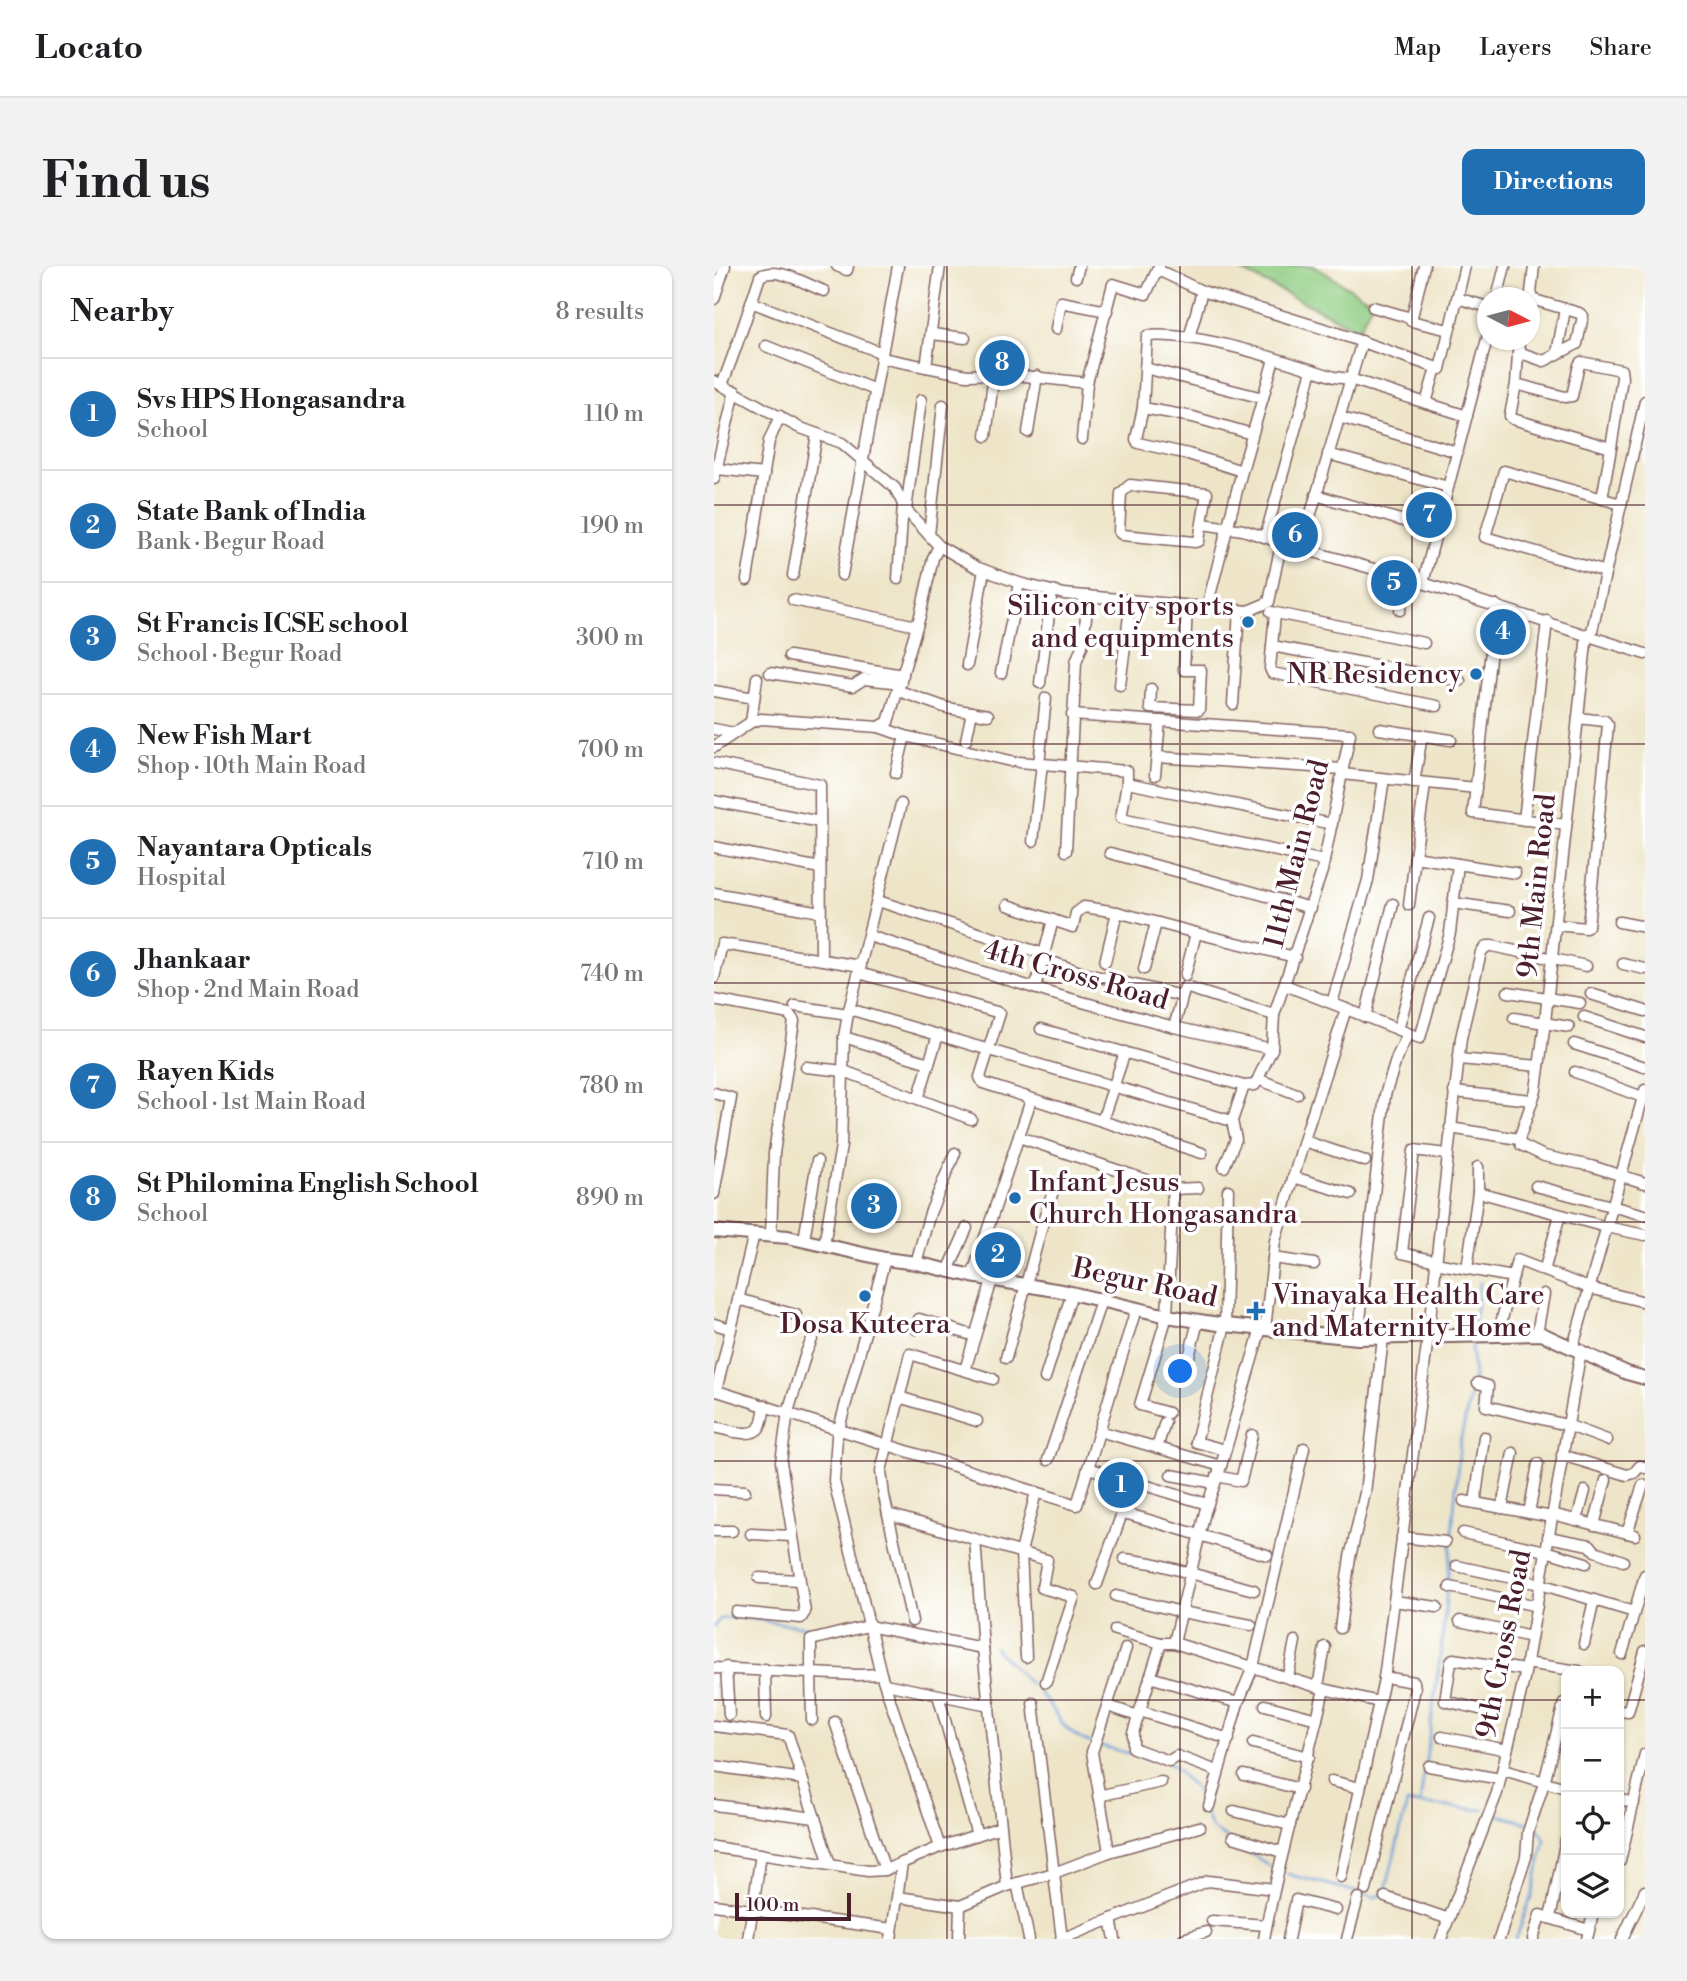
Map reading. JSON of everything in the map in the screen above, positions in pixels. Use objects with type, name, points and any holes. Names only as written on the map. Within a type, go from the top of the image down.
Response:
[{"type":"main road","name":"Begur Road","points":[[714,1231],[804,1240],[885,1259],[1072,1293],[1167,1316],[1225,1325],[1358,1339],[1537,1334],[1577,1348],[1627,1373],[1645,1378]]},
{"type":"street","points":[[714,299],[726,266]]},
{"type":"street","points":[[837,266],[847,270],[848,266]]},
{"type":"street","points":[[842,575],[898,266]]},
{"type":"street","points":[[926,367],[940,266]]},
{"type":"street","points":[[1411,318],[1424,266]]},
{"type":"street","points":[[1082,439],[1087,383],[1113,284],[1146,295],[1159,268],[1202,291],[1362,341],[1440,369],[1465,266]]},
{"type":"street","points":[[1500,287],[1505,266]]},
{"type":"street","points":[[1532,287],[1534,266]]},
{"type":"street","points":[[824,291],[778,273],[768,272],[760,276],[744,319],[739,343],[718,383],[798,427],[842,443],[895,488],[904,507],[939,546],[984,570],[1052,591],[1248,611],[1269,602],[1280,549],[1286,544]]},
{"type":"street","points":[[1189,338],[1202,291]]},
{"type":"street","points":[[1457,298],[1477,304]]},
{"type":"street","points":[[751,302],[881,356],[926,367],[967,374],[1037,376],[1087,383]]},
{"type":"street","points":[[1056,328],[1061,302],[1107,311]]},
{"type":"street","points":[[1540,303],[1579,313],[1583,316],[1583,322],[1577,344],[1544,361],[1518,352],[1516,384],[1510,411],[1513,419],[1611,448]]},
{"type":"street","points":[[1373,307],[1411,318],[1413,322],[1449,330]]},
{"type":"street","points":[[1557,354],[1565,309]]},
{"type":"street","points":[[932,334],[965,338]]},
{"type":"street","points":[[1242,471],[1188,454],[1138,443],[1136,439],[1143,408],[1147,336],[1189,338],[1274,359],[1350,379],[1467,416]]},
{"type":"street","points":[[1301,547],[1362,341]]},
{"type":"street","points":[[766,346],[875,390]]},
{"type":"street","points":[[1423,583],[1484,350]]},
{"type":"street","points":[[1206,607],[1274,359]]},
{"type":"street","points":[[1516,384],[1565,397],[1572,396],[1581,362],[1620,370],[1622,378],[1602,499]]},
{"type":"street","points":[[1145,368],[1263,398]]},
{"type":"street","points":[[1426,403],[1436,368]]},
{"type":"street","points":[[1265,537],[1312,370]]},
{"type":"street","points":[[986,436],[994,374]]},
{"type":"street","points":[[1028,432],[1037,376]]},
{"type":"street","points":[[735,391],[715,474],[764,474]]},
{"type":"street","points":[[898,579],[904,507],[921,400]]},
{"type":"street","name":"9th Main Road","points":[[1519,1139],[1532,1100],[1545,1023],[1589,635],[1645,401]]},
{"type":"street","points":[[929,535],[943,405]]},
{"type":"street","points":[[1143,408],[1193,417],[1252,434]]},
{"type":"street","points":[[747,580],[769,442],[780,416]]},
{"type":"street","points":[[1339,417],[1457,452]]},
{"type":"street","points":[[793,575],[817,434]]},
{"type":"street","points":[[1328,454],[1448,487]]},
{"type":"street","points":[[1606,572],[1485,537],[1504,471],[1621,504]]},
{"type":"street","points":[[1134,485],[1208,494],[1203,524],[1199,541],[1195,542],[1124,535],[1119,533],[1117,528],[1121,493],[1125,487],[1134,485]]},
{"type":"street","points":[[1316,495],[1437,531]]},
{"type":"street","points":[[1203,524],[1301,547],[1644,650]]},
{"type":"street","points":[[879,727],[888,722],[901,683],[933,558],[939,546]]},
{"type":"street","points":[[967,665],[984,570]]},
{"type":"street","points":[[1400,610],[1408,578]]},
{"type":"street","points":[[1001,673],[1019,583]]},
{"type":"street","points":[[1040,683],[1052,591]]},
{"type":"street","points":[[1066,851],[1076,662],[1082,646],[1089,596]]},
{"type":"street","points":[[793,600],[917,626]]},
{"type":"street","points":[[1121,685],[1131,600]]},
{"type":"street","points":[[1263,604],[1275,614],[1424,643]]},
{"type":"street","points":[[1496,605],[1473,813],[1566,825]]},
{"type":"street","points":[[1151,689],[1150,708],[1199,710],[1201,670],[1184,670],[1187,606]]},
{"type":"street","points":[[1233,704],[1239,611]]},
{"type":"street","points":[[1275,614],[1270,668],[1272,674],[1437,706]]},
{"type":"street","points":[[1524,820],[1547,621]]},
{"type":"street","points":[[1272,646],[1460,681]]},
{"type":"street","points":[[789,656],[901,683],[947,708],[988,715]]},
{"type":"street","points":[[770,673],[853,687],[864,678],[901,683]]},
{"type":"street","points":[[751,722],[757,678]]},
{"type":"street","points":[[714,691],[754,698]]},
{"type":"street","points":[[1033,841],[1046,698]]},
{"type":"street","points":[[965,740],[972,712]]},
{"type":"street","points":[[1072,715],[1160,721],[1155,775]]},
{"type":"street","points":[[1556,925],[1588,926],[1608,725],[1605,721],[1578,718]]},
{"type":"street","points":[[714,747],[751,722],[771,719],[879,727],[905,736],[1015,762],[1127,771],[1128,783],[1121,818],[1324,861]]},
{"type":"street","name":"11th Main Road","points":[[1160,721],[1350,734],[1324,861],[1275,1015],[1272,1049],[1260,1080]]},
{"type":"street","points":[[714,729],[734,733]]},
{"type":"street","points":[[1378,729],[1451,740]]},
{"type":"street","points":[[1409,905],[1416,857],[1422,735]]},
{"type":"street","points":[[896,773],[905,736]]},
{"type":"street","points":[[1157,757],[1343,772],[1476,788]]},
{"type":"street","points":[[714,763],[820,785],[821,958]]},
{"type":"street","points":[[1332,1003],[1368,880],[1384,779]]},
{"type":"street","points":[[1128,783],[1332,824]]},
{"type":"street","points":[[714,801],[820,822]]},
{"type":"street","points":[[824,1245],[841,1146],[844,1037],[901,804]]},
{"type":"street","points":[[714,848],[820,868]]},
{"type":"street","points":[[1110,853],[1311,908]]},
{"type":"street","points":[[1416,857],[1515,873]]},
{"type":"street","points":[[1458,863],[1453,903],[1510,911]]},
{"type":"street","points":[[714,893],[820,912]]},
{"type":"street","points":[[878,901],[1083,973],[1182,996]]},
{"type":"street","name":"11th Main Road","points":[[1285,985],[1420,1038],[1450,933],[1453,903]]},
{"type":"street","points":[[1365,1017],[1394,904]]},
{"type":"street","points":[[1008,905],[1073,927],[1076,914],[1084,907],[1117,912],[1294,957]]},
{"type":"street","points":[[1104,962],[1117,912]]},
{"type":"street","points":[[1358,1339],[1385,1095],[1397,1057],[1429,918]]},
{"type":"street","points":[[1035,988],[1053,920]]},
{"type":"street","points":[[1619,922],[1645,928]]},
{"type":"street","points":[[1144,969],[1156,923]]},
{"type":"street","points":[[1185,976],[1196,933]]},
{"type":"street","name":"4th Cross Road","points":[[869,936],[1035,988],[1174,1027],[1272,1049]]},
{"type":"street","points":[[714,978],[722,944],[821,958],[1000,1013],[980,1077],[983,1083],[1202,1153]]},
{"type":"street","points":[[1341,1877],[1384,1677],[1428,1337],[1458,1059],[1483,948],[1492,946],[1552,961],[1586,966]]},
{"type":"street","points":[[1623,964],[1645,970]]},
{"type":"street","points":[[1174,1027],[1185,987],[1275,1015]]},
{"type":"street","points":[[1508,992],[1580,1003]]},
{"type":"street","points":[[1591,994],[1645,1011]]},
{"type":"street","points":[[714,1000],[789,1014],[794,1021],[774,1153],[771,1235]]},
{"type":"street","points":[[795,1006],[849,1011],[990,1049],[1232,1121]]},
{"type":"street","points":[[1174,1643],[1207,1504],[1263,1329],[1275,1241],[1346,1009]]},
{"type":"street","points":[[1584,1017],[1645,1037]]},
{"type":"street","points":[[1514,1018],[1569,1027]]},
{"type":"street","points":[[1041,1029],[1244,1086],[1255,1085],[1260,1080],[1297,1094]]},
{"type":"street","points":[[918,1098],[938,1035]]},
{"type":"street","points":[[844,1037],[929,1063]]},
{"type":"street","points":[[1574,1044],[1645,1068]]},
{"type":"street","points":[[1102,1121],[1125,1052]]},
{"type":"street","points":[[1458,1059],[1539,1066]]},
{"type":"street","points":[[806,1067],[844,1071],[971,1119]]},
{"type":"street","points":[[1575,1072],[1644,1095]]},
{"type":"street","points":[[1224,1167],[1236,1139],[1232,1121],[1244,1086]]},
{"type":"street","points":[[1454,1092],[1532,1100]]},
{"type":"street","points":[[714,1093],[730,1098],[714,1194]]},
{"type":"street","name":"9th Cross Road","points":[[1441,1939],[1502,1775],[1526,1667],[1589,1288],[1644,1095]]},
{"type":"street","points":[[972,1276],[1030,1103],[1034,1100]]},
{"type":"street","points":[[1450,1128],[1519,1139],[1521,1145],[1544,1156],[1591,1166],[1645,1183]]},
{"type":"street","points":[[1019,1137],[1173,1188],[1198,1188]]},
{"type":"street","points":[[1304,1141],[1365,1161]]},
{"type":"street","points":[[1447,1154],[1414,1150],[1402,1253],[1513,1278]]},
{"type":"street","points":[[916,1263],[930,1213],[955,1153]]},
{"type":"street","points":[[804,1240],[817,1161]]},
{"type":"street","points":[[1467,1269],[1478,1192],[1478,1167]]},
{"type":"street","points":[[1293,1177],[1351,1194]]},
{"type":"street","points":[[1006,1358],[1056,1181]]},
{"type":"street","points":[[1535,1186],[1645,1215]]},
{"type":"street","points":[[1157,1448],[1167,1417],[1140,1405],[1167,1316],[1173,1188]]},
{"type":"street","points":[[1224,1450],[1196,1442],[1225,1325],[1228,1190]]},
{"type":"street","points":[[1478,1192],[1645,1235]]},
{"type":"street","points":[[1544,1271],[1560,1215]]},
{"type":"street","points":[[948,1271],[967,1228]]},
{"type":"street","points":[[754,1234],[715,1391],[1077,1505],[1136,1308]]},
{"type":"street","points":[[1273,1258],[1314,1264]]},
{"type":"street","points":[[885,1259],[839,1430],[834,1481],[883,1679],[940,1847]]},
{"type":"street","points":[[1498,1335],[1517,1260],[1589,1288],[1645,1302]]},
{"type":"street","points":[[965,1370],[992,1280]]},
{"type":"street","points":[[1045,1378],[1072,1293]]},
{"type":"street","points":[[1537,1334],[1544,1294]]},
{"type":"street","points":[[738,1299],[796,1315]]},
{"type":"street","points":[[1048,1460],[1101,1301]]},
{"type":"street","points":[[916,1329],[919,1320],[975,1336]]},
{"type":"street","points":[[1187,1365],[1198,1321]]},
{"type":"street","points":[[714,1324],[731,1329]]},
{"type":"street","points":[[736,1612],[800,1618],[805,1612],[781,1462],[788,1412],[816,1330]]},
{"type":"street","points":[[1340,1628],[1350,1558],[1365,1493],[1383,1338]]},
{"type":"street","points":[[912,1621],[884,1496],[881,1471],[910,1354],[993,1379]]},
{"type":"street","points":[[1478,1383],[1488,1386],[1486,1406],[1567,1425],[1607,1440]]},
{"type":"street","points":[[899,1397],[977,1421]]},
{"type":"street","points":[[714,1427],[753,1432],[760,1424],[765,1405]]},
{"type":"street","points":[[1099,1431],[1157,1448],[1218,1475],[1241,1481],[1252,1435]]},
{"type":"street","points":[[1475,1503],[1484,1437]]},
{"type":"street","points":[[1209,1806],[1238,1703],[1253,1667],[1304,1448]]},
{"type":"street","points":[[1502,1508],[1513,1452]]},
{"type":"street","points":[[1562,1455],[1627,1475],[1634,1473],[1640,1466],[1645,1468]]},
{"type":"street","points":[[1529,1513],[1538,1464]]},
{"type":"street","points":[[1088,1468],[1207,1504]]},
{"type":"street","points":[[1171,1475],[1218,1475]]},
{"type":"street","points":[[1594,1525],[1606,1480]]},
{"type":"street","points":[[1464,1501],[1577,1520],[1631,1534],[1643,1485]]},
{"type":"street","points":[[714,1489],[745,1491]]},
{"type":"street","points":[[1577,1520],[1585,1491]]},
{"type":"street","points":[[1026,1657],[1021,1552],[1036,1492]]},
{"type":"street","points":[[888,1514],[1047,1560],[1042,1588],[1074,1597],[1046,1682]]},
{"type":"street","points":[[1097,1584],[1121,1516],[1128,1514],[1266,1555]]},
{"type":"street","points":[[714,1531],[732,1531]]},
{"type":"street","points":[[1463,1533],[1586,1563]]},
{"type":"street","points":[[751,1534],[792,1536]]},
{"type":"street","points":[[1402,1537],[1445,1542]]},
{"type":"street","points":[[1548,1537],[1590,1545],[1595,1551],[1623,1561]]},
{"type":"street","points":[[975,1539],[1001,1827],[1012,1885],[1029,1939]]},
{"type":"street","points":[[1125,1559],[1152,1563],[1254,1590]]},
{"type":"street","points":[[1457,1566],[1540,1584],[1634,1612]]},
{"type":"street","points":[[1622,1654],[1645,1575]]},
{"type":"street","points":[[759,1578],[799,1580]]},
{"type":"street","points":[[1450,1587],[1536,1606]]},
{"type":"street","points":[[1116,1597],[1251,1625]]},
{"type":"street","points":[[1584,1644],[1594,1600]]},
{"type":"street","points":[[1394,1601],[1437,1608]]},
{"type":"street","points":[[1460,1621],[1531,1636]]},
{"type":"street","points":[[812,1720],[811,1640],[868,1626],[983,1648]]},
{"type":"street","points":[[1115,1630],[1161,1643],[1174,1643],[1321,1688],[1379,1702]]},
{"type":"street","points":[[1288,1677],[1296,1642]]},
{"type":"street","points":[[1161,1643],[1133,1733],[1133,1748],[1169,1761],[1177,1756],[1217,1771]]},
{"type":"street","points":[[1264,1939],[1282,1852],[1317,1719],[1325,1647]]},
{"type":"street","points":[[1109,1852],[1093,1752],[1126,1648]]},
{"type":"street","points":[[1624,1712],[1628,1712],[1640,1686],[1645,1651]]},
{"type":"street","points":[[1479,1709],[1445,1701],[1453,1659],[1561,1670]]},
{"type":"street","points":[[726,1667],[729,1715]]},
{"type":"street","points":[[714,1668],[858,1675],[989,1705]]},
{"type":"street","points":[[765,1669],[766,1717]]},
{"type":"street","points":[[1150,1677],[1238,1703]]},
{"type":"street","points":[[1367,1890],[1415,1689],[1414,1682],[1384,1677]]},
{"type":"street","points":[[938,1695],[977,1835]]},
{"type":"street","points":[[1033,1703],[1062,1939],[1208,1881],[1274,1889]]},
{"type":"street","points":[[1265,1704],[1317,1719]]},
{"type":"street","points":[[1108,1706],[1229,1739]]},
{"type":"street","points":[[1499,1939],[1526,1857],[1528,1832],[1561,1715]]},
{"type":"street","points":[[835,1722],[885,1870]]},
{"type":"street","points":[[714,1726],[788,1735],[830,1864]]},
{"type":"street","points":[[1442,1737],[1507,1750]]},
{"type":"street","points":[[1253,1743],[1309,1757]]},
{"type":"street","points":[[1621,1855],[1645,1754]]},
{"type":"street","points":[[714,1766],[802,1779]]},
{"type":"street","points":[[1429,1766],[1502,1775],[1561,1787]]},
{"type":"street","points":[[1244,1775],[1300,1789]]},
{"type":"street","points":[[1332,1781],[1360,1788]]},
{"type":"street","points":[[1098,1796],[1161,1782]]},
{"type":"street","points":[[1624,1800],[1634,1803]]},
{"type":"street","points":[[714,1805],[815,1818]]},
{"type":"street","points":[[1234,1811],[1290,1825]]},
{"type":"street","points":[[714,1847],[868,1871],[885,1870],[940,1847],[1001,1827]]},
{"type":"street","points":[[898,1897],[960,1906],[1109,1852],[1199,1827]]},
{"type":"street","points":[[1233,1837],[1282,1852]]},
{"type":"street","points":[[748,1939],[761,1854]]},
{"type":"street","points":[[714,1905],[892,1934],[902,1863]]},
{"type":"street","points":[[1549,1918],[1561,1885]]},
{"type":"street","points":[[1622,1939],[1645,1891]]},
{"type":"street","points":[[1385,1897],[1449,1919]]},
{"type":"street","points":[[1347,1939],[1358,1898]]},
{"type":"street","points":[[1289,1939],[1296,1900],[1336,1910]]},
{"type":"street","points":[[959,1939],[960,1906]]},
{"type":"street","points":[[1533,1939],[1540,1915],[1588,1935]]},
{"type":"street","points":[[1111,1919],[1115,1939]]},
{"type":"street","points":[[1212,1921],[1266,1925]]},
{"type":"street","points":[[1183,1939],[1206,1932]]},
{"type":"green space","points":[[1232,266],[1314,266],[1372,302],[1359,330]]},
{"type":"waterway","points":[[1473,1331],[1480,1282]]},
{"type":"waterway","points":[[1420,1803],[1442,1644],[1460,1442],[1474,1379],[1471,1341]]},
{"type":"waterway","points":[[714,1626],[720,1619],[736,1617],[824,1629],[859,1623]]},
{"type":"waterway","points":[[875,1621],[977,1639]]},
{"type":"waterway","points":[[994,1647],[1031,1685]]},
{"type":"waterway","points":[[1038,1691],[1066,1728],[1091,1743]]},
{"type":"waterway","points":[[1098,1745],[1152,1760]]},
{"type":"waterway","points":[[1168,1764],[1198,1792],[1211,1828],[1273,1868]]},
{"type":"waterway","points":[[1287,1874],[1376,1897],[1385,1893],[1407,1803],[1483,1810]]},
{"type":"waterway","points":[[1495,1814],[1527,1823]]},
{"type":"waterway","points":[[1516,1939],[1533,1892],[1545,1840],[1537,1827]]},
{"type":"place","name":"St Philomina English School","points":[[1002,363]]},
{"type":"place","name":"Rayen Kids","points":[[1429,515]]},
{"type":"place","name":"Jhankaar","points":[[1295,535]]},
{"type":"place","name":"Nayantara Opticals","points":[[1394,583]]},
{"type":"place","name":"Silicon city sports and equipments","points":[[1248,622]]},
{"type":"place","name":"New Fish Mart","points":[[1503,632]]},
{"type":"place","name":"NR Residency","points":[[1476,674]]},
{"type":"place","name":"Infant Jesus Church Hongasandra","points":[[1015,1198]]},
{"type":"place","name":"St Francis ICSE school","points":[[874,1206]]},
{"type":"place","name":"State Bank of India","points":[[998,1255]]},
{"type":"place","name":"Dosa Kuteera","points":[[865,1296]]},
{"type":"place","name":"Vinayaka Health Care and Maternity Home","points":[[1256,1311]]},
{"type":"place","name":"Svs HPS Hongasandra","points":[[1121,1485]]}]
